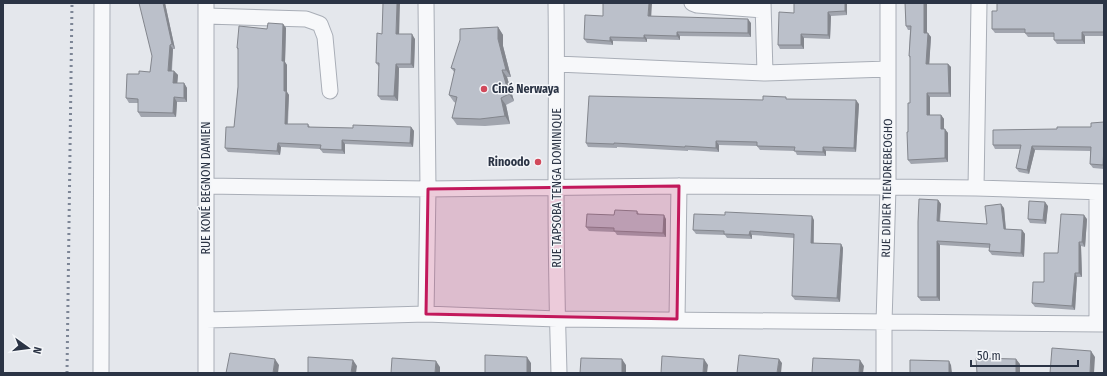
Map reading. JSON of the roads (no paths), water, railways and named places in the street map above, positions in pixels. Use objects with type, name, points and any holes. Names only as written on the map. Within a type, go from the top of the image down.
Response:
[{"type":"street","points":[[101,373],[102,3]]},
{"type":"street","points":[[426,3],[428,189],[426,314]]},
{"type":"street","name":"RUE TAPSOBA TENGA DOMINIQUE","points":[[556,3],[558,64],[556,188],[557,319],[559,373]]},
{"type":"street","points":[[692,3],[697,5],[763,7],[765,73]]},
{"type":"street","name":"RUE DIDIER TIENDREBEOGHO","points":[[884,373],[888,187],[888,3]]},
{"type":"street","points":[[976,188],[979,3]]},
{"type":"street","points":[[206,10],[306,19],[320,24],[325,37],[330,92]]},
{"type":"street","name":"RUE KONÉ BEGNON DAMIEN","points":[[206,10],[206,373]]},
{"type":"street","points":[[558,64],[765,73],[888,69]]},
{"type":"street","points":[[206,186],[428,189],[679,186],[888,187],[976,188],[1100,193],[1100,324],[557,319],[426,314],[206,320]]},
{"type":"street","points":[[677,319],[679,186]]},
{"type":"railway","points":[[67,373],[72,3]]},
{"type":"place","name":"Ciné Nerwaya","points":[[484,89]]},
{"type":"place","name":"Rinoodo","points":[[538,162]]}]
